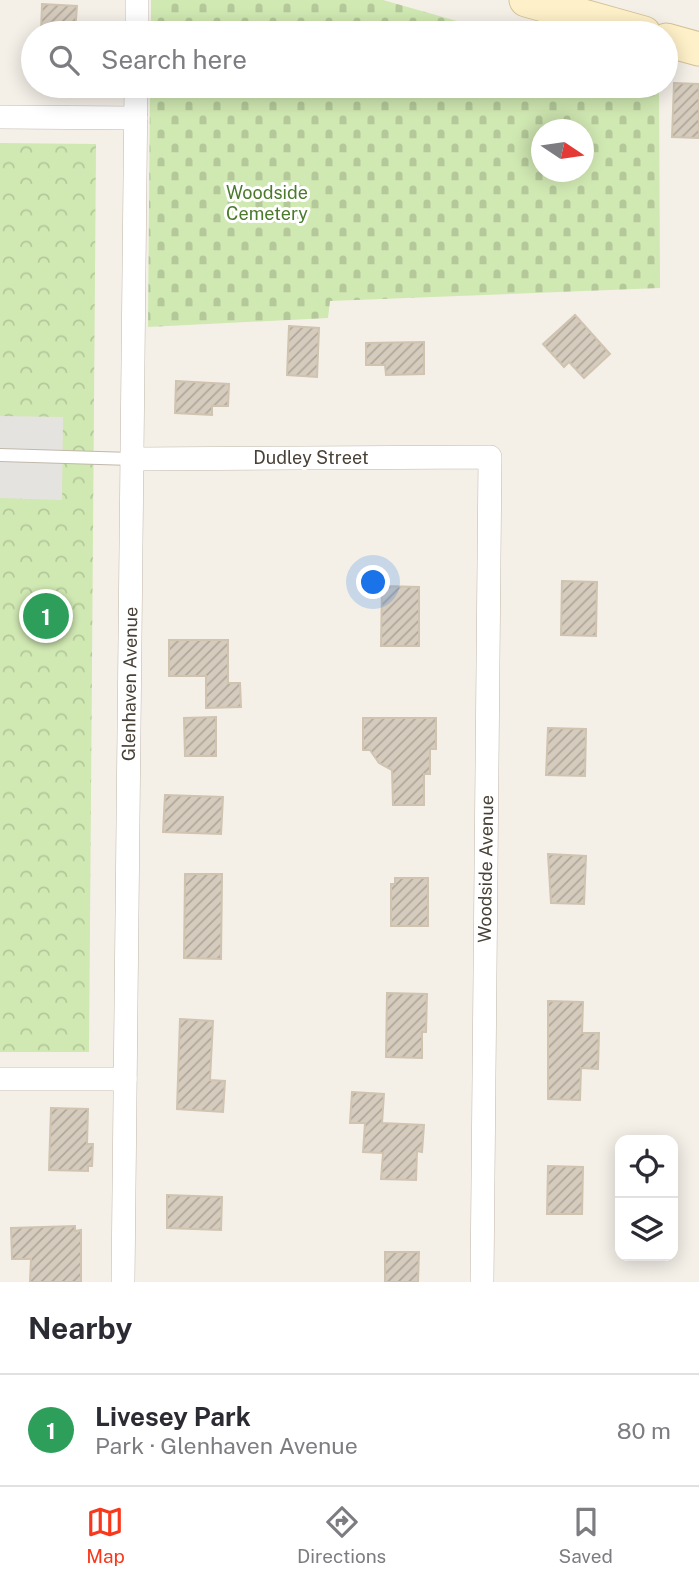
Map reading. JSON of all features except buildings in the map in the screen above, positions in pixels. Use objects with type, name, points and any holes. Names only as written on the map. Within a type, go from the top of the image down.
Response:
[{"type":"main road","points":[[526,0],[601,21]]},
{"type":"main road","points":[[678,43],[699,49]]},
{"type":"street","points":[[137,0],[137,21]]},
{"type":"street","name":"Glenhaven Avenue","points":[[123,1282],[136,98]]},
{"type":"street","points":[[0,117],[136,118]]},
{"type":"street","name":"Dudley Street","points":[[132,460],[490,457]]},
{"type":"street","name":"Woodside Avenue","points":[[482,1282],[490,457]]},
{"type":"street","points":[[0,1079],[125,1079]]},
{"type":"lane","points":[[0,456],[132,460]]},
{"type":"green space","points":[[151,0],[383,0],[457,21],[151,21]]},
{"type":"green space","name":"Woodside Cemetery","points":[[150,98],[659,98],[660,288],[330,301],[328,318],[148,327]]},
{"type":"green space","points":[[0,143],[96,144],[89,1052],[0,1052]]},
{"type":"shaded area","points":[[0,416],[63,417],[62,500],[0,498]]},
{"type":"place","name":"Livesey Park","points":[[46,616]]}]
